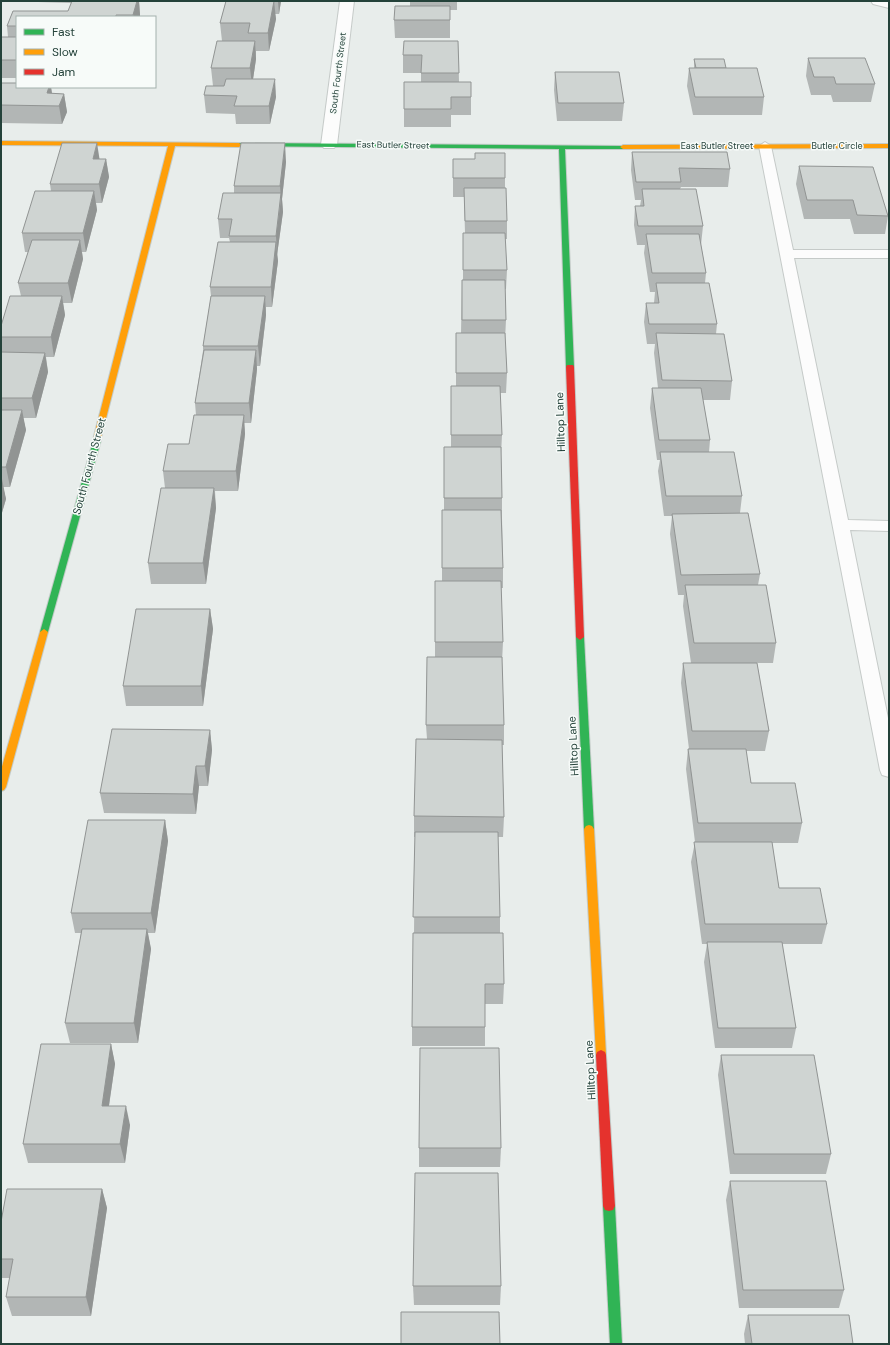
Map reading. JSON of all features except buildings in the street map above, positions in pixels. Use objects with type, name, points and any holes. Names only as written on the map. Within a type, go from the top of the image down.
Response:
[{"type":"street","name":"South Fourth Street","points":[[329,145],[347,1]]},
{"type":"street","points":[[878,1],[889,4]]},
{"type":"street","name":"East Butler Street","points":[[1,143],[562,147],[785,146]]},
{"type":"street","name":"South Fourth Street","points":[[1,787],[89,469],[172,144]]},
{"type":"street","name":"Butler Circle","points":[[785,146],[889,146]]},
{"type":"street","name":"Hilltop Lane","points":[[562,147],[582,698],[616,1344]]},
{"type":"lane","points":[[765,146],[889,770]]},
{"type":"lane","points":[[786,254],[889,254]]},
{"type":"lane","points":[[841,525],[889,526]]},
{"type":"traffic: fast","points":[[239,145],[623,147]]},
{"type":"traffic: fast","points":[[562,147],[570,367]]},
{"type":"traffic: fast","points":[[44,632],[97,440]]},
{"type":"traffic: fast","points":[[580,637],[589,829]]},
{"type":"traffic: fast","points":[[609,1206],[616,1344]]},
{"type":"traffic: slow","points":[[1,143],[239,145]]},
{"type":"traffic: slow","points":[[97,440],[172,144]]},
{"type":"traffic: slow","points":[[623,147],[889,146]]},
{"type":"traffic: slow","points":[[1,787],[44,632]]},
{"type":"traffic: slow","points":[[589,829],[601,1055]]},
{"type":"traffic: jam","points":[[570,367],[580,637]]},
{"type":"traffic: jam","points":[[601,1055],[609,1206]]}]
